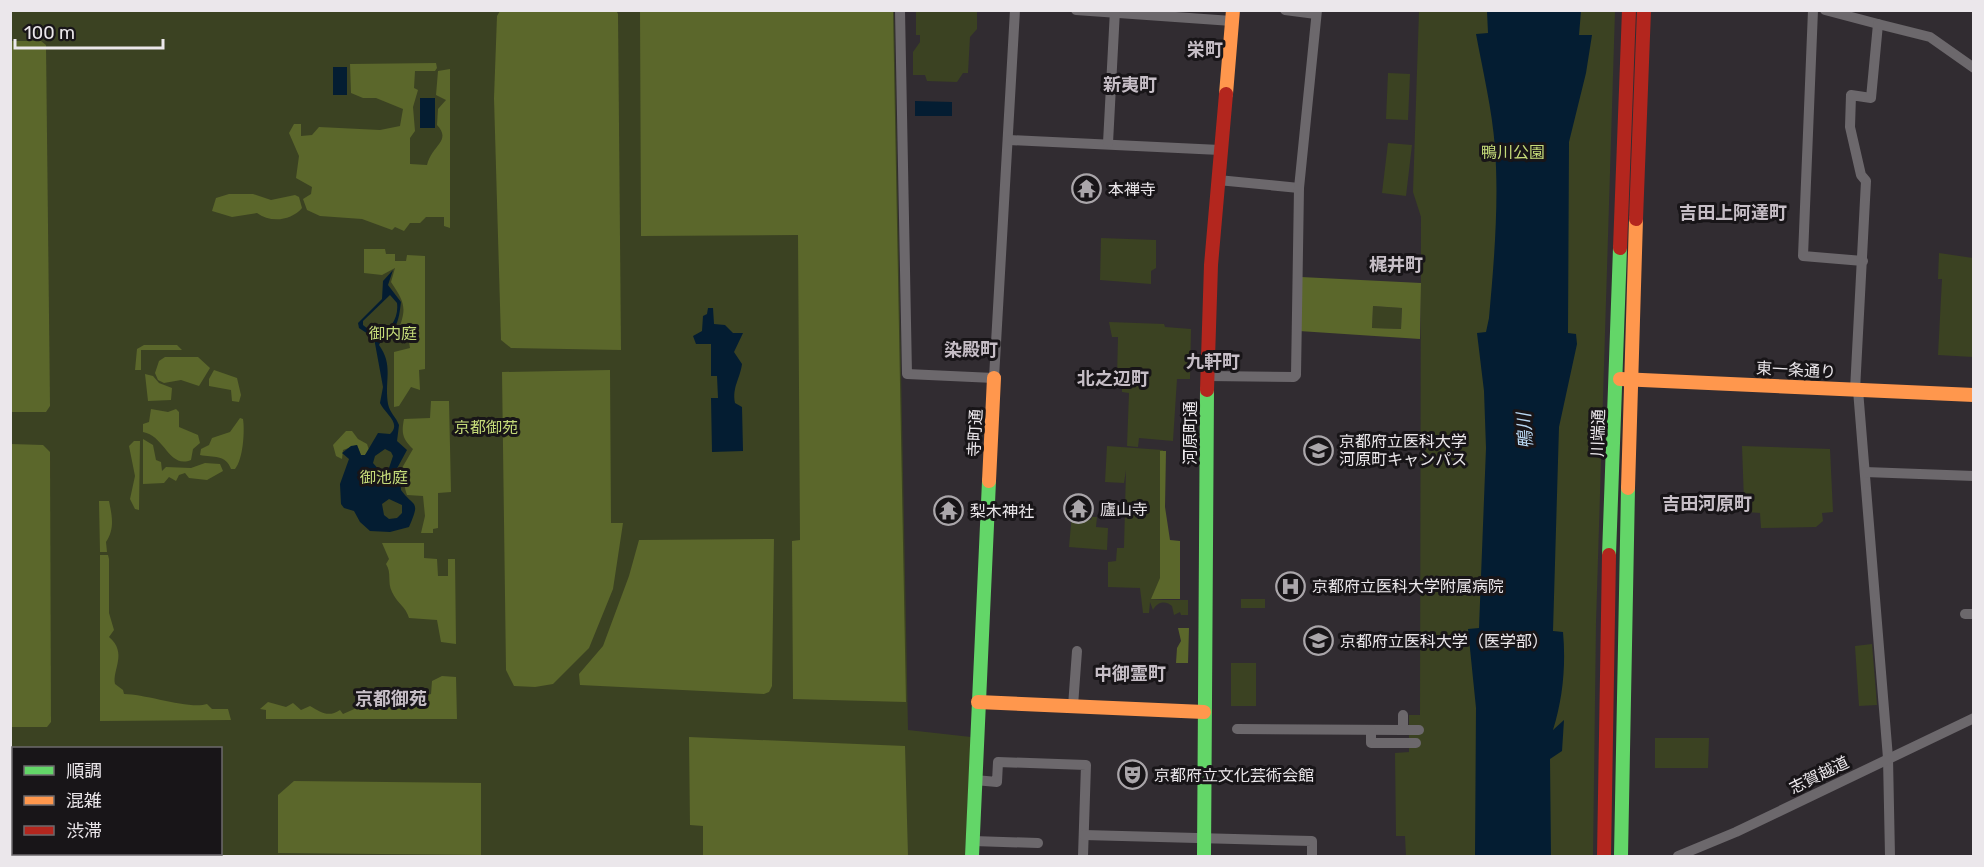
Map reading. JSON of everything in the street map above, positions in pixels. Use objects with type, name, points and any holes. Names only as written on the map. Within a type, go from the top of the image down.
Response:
[{"type":"street","points":[[900,10],[907,374],[994,378]]},
{"type":"street","name":"寺町通","points":[[972,856],[994,378],[1015,10]]},
{"type":"street","points":[[1076,10],[1232,16]]},
{"type":"street","points":[[1207,376],[1294,378],[1296,375],[1299,188],[1316,12],[1285,10]]},
{"type":"street","name":"川端通","points":[[1621,856],[1623,379],[1629,10]]},
{"type":"street","points":[[1813,10],[1803,256],[1863,261]]},
{"type":"street","points":[[1825,10],[1930,37],[1974,68]]},
{"type":"street","name":"川端通","points":[[1604,856],[1607,614],[1646,11]]},
{"type":"street","points":[[1108,143],[1115,12]]},
{"type":"street","name":"河原町通","points":[[1203,856],[1207,376],[1220,150],[1232,16]]},
{"type":"street","points":[[1878,24],[1871,98],[1851,95],[1850,127],[1861,175],[1866,181],[1856,390],[1865,472],[1888,758],[1890,856]]},
{"type":"street","points":[[1009,140],[1220,150]]},
{"type":"street","points":[[1218,180],[1299,188]]},
{"type":"street","name":"東一条通り","points":[[1623,379],[1974,394]]},
{"type":"street","points":[[1865,472],[1974,476]]},
{"type":"street","points":[[1073,706],[1077,651]]},
{"type":"street","points":[[978,702],[1204,712]]},
{"type":"street","points":[[1403,716],[1403,730]]},
{"type":"street","name":"志賀越道","points":[[1678,856],[1736,832],[1974,718]]},
{"type":"street","points":[[1237,729],[1419,730]]},
{"type":"street","points":[[1371,730],[1371,743],[1416,743]]},
{"type":"street","points":[[975,780],[997,782],[998,762],[1086,765],[1083,856]]},
{"type":"street","points":[[1084,835],[1312,841],[1312,856]]},
{"type":"street","points":[[973,841],[1038,843]]},
{"type":"green space","points":[[616,10],[618,14],[621,350],[511,348],[501,340],[494,98],[497,16],[500,11]]},
{"type":"green space","name":"京都御苑","points":[[10,11],[894,11],[908,730],[971,737],[965,856],[11,856]]},
{"type":"green space","points":[[640,11],[893,11],[906,702],[793,699],[792,541],[800,540],[798,235],[641,236]]},
{"type":"green space","points":[[977,11],[977,29],[970,37],[968,73],[963,73],[957,82],[927,81],[925,75],[913,75],[913,52],[920,42],[920,35],[916,35],[916,12]]},
{"type":"green space","name":"鴨川公園","points":[[1419,11],[1615,11],[1596,623],[1593,856],[1406,856],[1405,836],[1396,836],[1395,753],[1409,752],[1409,715],[1420,715],[1421,217],[1413,192]]},
{"type":"green space","points":[[11,41],[41,41],[46,45],[50,406],[46,412],[11,412]]},
{"type":"green space","points":[[436,63],[435,71],[415,71],[414,88],[418,90],[413,107],[415,131],[410,138],[410,164],[427,165],[442,139],[441,130],[437,125],[438,109],[446,100],[436,95],[438,71],[450,69],[450,228],[444,226],[444,217],[426,217],[420,223],[410,223],[404,231],[395,227],[392,230],[362,219],[320,216],[307,210],[303,199],[311,194],[312,187],[296,178],[299,156],[289,133],[294,124],[301,124],[301,136],[312,135],[319,127],[380,130],[400,126],[403,109],[376,98],[363,98],[351,93],[350,64]]},
{"type":"green space","points":[[1388,73],[1410,74],[1408,120],[1386,119]]},
{"type":"green space","points":[[1388,143],[1412,145],[1406,196],[1382,193]]},
{"type":"green space","points":[[229,194],[253,194],[271,200],[295,195],[299,197],[302,208],[292,216],[280,219],[268,218],[257,213],[232,217],[212,211],[216,198]]},
{"type":"green space","points":[[1101,238],[1156,240],[1156,268],[1151,271],[1151,284],[1100,280]]},
{"type":"green space","points":[[364,249],[385,249],[386,254],[395,254],[395,261],[406,261],[407,255],[425,256],[425,369],[419,370],[420,390],[411,387],[399,406],[394,407],[394,352],[410,348],[407,330],[398,331],[403,317],[403,306],[391,282],[395,268],[382,275],[364,273]]},
{"type":"green space","points":[[1939,253],[1973,258],[1973,357],[1938,355],[1942,279],[1938,279]]},
{"type":"green space","points":[[1301,277],[1421,283],[1420,339],[1299,331]],"holes":[[[1373,306],[1402,308],[1401,329],[1372,328]]]},
{"type":"green space","points":[[1373,306],[1402,308],[1401,329],[1372,328]]},
{"type":"green space","points":[[1109,322],[1164,324],[1165,327],[1191,329],[1190,379],[1177,379],[1173,441],[1139,438],[1138,447],[1127,446],[1129,393],[1122,392],[1122,378],[1117,377],[1118,337],[1112,337]]},
{"type":"green space","points":[[144,345],[177,345],[182,350],[141,350],[141,370],[135,370],[137,349]]},
{"type":"green space","points":[[165,357],[198,357],[210,368],[199,386],[181,380],[164,383],[158,380],[155,373],[159,361]]},
{"type":"green space","points":[[214,370],[237,378],[241,395],[239,402],[232,401],[231,390],[209,386],[209,379]]},
{"type":"green space","points":[[610,370],[611,523],[623,523],[613,589],[589,648],[553,684],[535,687],[514,686],[506,670],[502,372]]},
{"type":"green space","points":[[145,374],[153,376],[159,383],[172,388],[171,400],[148,401]]},
{"type":"green space","points":[[431,401],[449,401],[451,492],[438,493],[438,528],[433,529],[433,533],[421,533],[425,516],[423,496],[406,493],[402,468],[413,449],[405,439],[403,429],[404,419],[430,418]]},
{"type":"green space","points":[[151,409],[168,412],[176,409],[179,412],[179,427],[198,435],[200,443],[193,449],[191,460],[184,462],[177,460],[157,439],[143,432],[143,424],[149,422]]},
{"type":"green space","points":[[240,418],[243,419],[244,424],[243,445],[235,469],[231,469],[229,464],[222,459],[200,455],[201,449],[209,445],[212,438],[230,432]]},
{"type":"green space","points":[[346,431],[352,431],[358,439],[367,444],[369,450],[365,455],[361,455],[357,445],[343,450],[342,459],[336,456],[333,445]]},
{"type":"green space","points":[[143,439],[153,445],[156,460],[161,462],[162,471],[166,467],[191,468],[205,463],[220,464],[223,471],[207,480],[189,478],[185,473],[179,475],[176,481],[169,477],[164,483],[143,484]]},
{"type":"green space","points":[[134,441],[140,441],[139,510],[135,509],[130,499],[135,476],[129,446]]},
{"type":"green space","points":[[11,444],[43,445],[50,452],[51,722],[47,727],[11,727]]},
{"type":"green space","points":[[1107,446],[1163,450],[1164,599],[1150,600],[1188,600],[1188,615],[1181,615],[1180,612],[1174,615],[1172,606],[1164,603],[1157,605],[1153,610],[1150,602],[1149,613],[1143,613],[1140,588],[1108,587],[1108,562],[1116,561],[1117,548],[1124,548],[1126,470],[1124,483],[1105,482]]},
{"type":"green space","points":[[1742,446],[1830,449],[1833,512],[1822,513],[1823,521],[1816,527],[1761,528],[1760,513],[1747,512],[1746,501],[1744,501]]},
{"type":"green space","points":[[1160,451],[1166,451],[1165,507],[1170,540],[1180,541],[1180,599],[1151,599],[1160,578]]},
{"type":"green space","points":[[99,501],[109,501],[111,512],[112,527],[106,542],[107,552],[100,552]]},
{"type":"green space","points":[[1072,514],[1078,514],[1078,519],[1091,520],[1092,517],[1097,517],[1096,527],[1108,528],[1107,550],[1069,547]]},
{"type":"green space","points":[[774,539],[772,686],[769,692],[764,694],[580,685],[579,674],[603,646],[629,576],[639,540]]},
{"type":"green space","points":[[382,543],[424,543],[424,558],[437,559],[438,576],[448,576],[448,559],[455,559],[456,644],[441,642],[437,620],[409,618],[391,588],[386,564],[389,559]]},
{"type":"green space","points":[[100,555],[108,555],[109,559],[109,613],[114,630],[109,637],[118,649],[115,684],[123,690],[124,694],[190,705],[207,704],[212,709],[228,709],[231,720],[100,721]]},
{"type":"green space","points":[[1241,599],[1265,599],[1265,608],[1241,608]]},
{"type":"green space","points":[[1178,628],[1189,628],[1188,663],[1176,663],[1177,648],[1181,641]]},
{"type":"green space","points":[[1872,644],[1877,705],[1859,706],[1855,646]]},
{"type":"green space","points":[[1231,663],[1256,663],[1256,706],[1231,706]]},
{"type":"green space","points":[[442,676],[456,677],[457,719],[266,719],[266,710],[260,709],[268,702],[286,707],[293,703],[301,710],[310,706],[325,713],[332,714],[340,710],[343,714],[361,706],[371,708],[384,705],[389,699],[392,706],[415,706],[420,697],[431,694],[432,681]]},
{"type":"green space","points":[[689,737],[905,746],[908,856],[703,856],[703,826],[690,825]]},
{"type":"green space","points":[[1655,738],[1709,738],[1708,768],[1655,768]]},
{"type":"green space","points":[[12,764],[12,855],[54,856],[11,856]]},
{"type":"green space","points":[[294,781],[481,783],[481,855],[278,853],[278,795]]},
{"type":"water","name":"鴨川","points":[[1487,11],[1581,11],[1579,35],[1592,35],[1586,73],[1569,142],[1568,333],[1576,334],[1577,344],[1559,427],[1553,631],[1563,632],[1564,657],[1563,681],[1553,730],[1564,720],[1562,751],[1550,759],[1551,856],[1475,856],[1476,708],[1468,629],[1479,628],[1486,448],[1484,391],[1477,333],[1486,332],[1489,318],[1496,212],[1494,133],[1476,34],[1488,33]]},
{"type":"water","points":[[333,67],[347,67],[347,95],[333,95]]},
{"type":"water","points":[[420,98],[435,98],[435,128],[420,128]]},
{"type":"water","points":[[915,101],[952,102],[952,116],[915,116]]},
{"type":"water","points":[[393,270],[388,285],[401,302],[395,327],[379,345],[386,360],[388,404],[399,425],[397,441],[407,450],[394,474],[400,478],[401,490],[415,508],[409,527],[390,532],[370,531],[360,522],[354,511],[344,508],[341,504],[340,484],[349,459],[342,453],[351,446],[357,445],[361,455],[365,455],[378,433],[390,434],[394,426],[380,403],[383,387],[374,338],[359,328],[358,323],[382,299],[383,281]],"holes":[[[390,295],[397,303],[397,314],[390,327],[378,337],[363,325],[363,321]],[[385,449],[391,452],[393,456],[389,468],[380,471],[373,463],[375,456]],[[389,499],[402,505],[402,513],[397,518],[389,519],[384,515],[382,504]]]},
{"type":"water","points":[[708,308],[713,308],[714,324],[725,325],[733,333],[743,333],[734,352],[742,364],[734,397],[735,403],[742,407],[743,451],[712,452],[711,398],[718,398],[717,376],[711,376],[711,344],[696,344],[693,336],[702,331],[703,316],[707,314]]},
{"type":"traffic: fast","points":[[1609,555],[1620,248]]},
{"type":"traffic: fast","points":[[1204,856],[1207,390]]},
{"type":"traffic: fast","points":[[972,856],[989,481]]},
{"type":"traffic: fast","points":[[1621,856],[1628,488]]},
{"type":"traffic: slow","points":[[1226,94],[1233,10]]},
{"type":"traffic: slow","points":[[1628,488],[1636,219]]},
{"type":"traffic: slow","points":[[989,481],[994,378]]},
{"type":"traffic: slow","points":[[1620,379],[1974,395]]},
{"type":"traffic: slow","points":[[978,702],[1204,712]]},
{"type":"traffic: jam","points":[[1620,248],[1629,10]]},
{"type":"traffic: jam","points":[[1636,219],[1644,10]]},
{"type":"traffic: jam","points":[[1207,390],[1211,265],[1226,94]]},
{"type":"traffic: jam","points":[[1604,856],[1609,555]]},
{"type":"place","name":"本禅寺","points":[[1087,189]]},
{"type":"place","name":"京都府立医科大学 河原町キャンパス","points":[[1318,450]]},
{"type":"place","name":"廬山寺","points":[[1079,509]]},
{"type":"place","name":"梨木神社","points":[[949,511]]},
{"type":"place","name":"京都府立医科大学附属病院","points":[[1291,586]]},
{"type":"place","name":"京都府立医科大学（医学部）","points":[[1319,641]]},
{"type":"place","name":"京都府立文化芸術会館","points":[[1133,775]]},
{"type":"district","name":"栄町","points":[[1205,50]]},
{"type":"district","name":"新夷町","points":[[1130,85]]},
{"type":"district","name":"吉田上阿達町","points":[[1733,213]]},
{"type":"district","name":"梶井町","points":[[1396,265]]},
{"type":"district","name":"染殿町","points":[[971,350]]},
{"type":"district","name":"九軒町","points":[[1213,362]]},
{"type":"district","name":"北之辺町","points":[[1113,379]]},
{"type":"district","name":"吉田河原町","points":[[1707,504]]},
{"type":"district","name":"中御霊町","points":[[1130,674]]},
{"type":"district","name":"京都御苑","points":[[391,699]]},
{"type":"park label","name":"御内庭","points":[[393,333]]},
{"type":"park label","name":"御池庭","points":[[384,477]]}]
